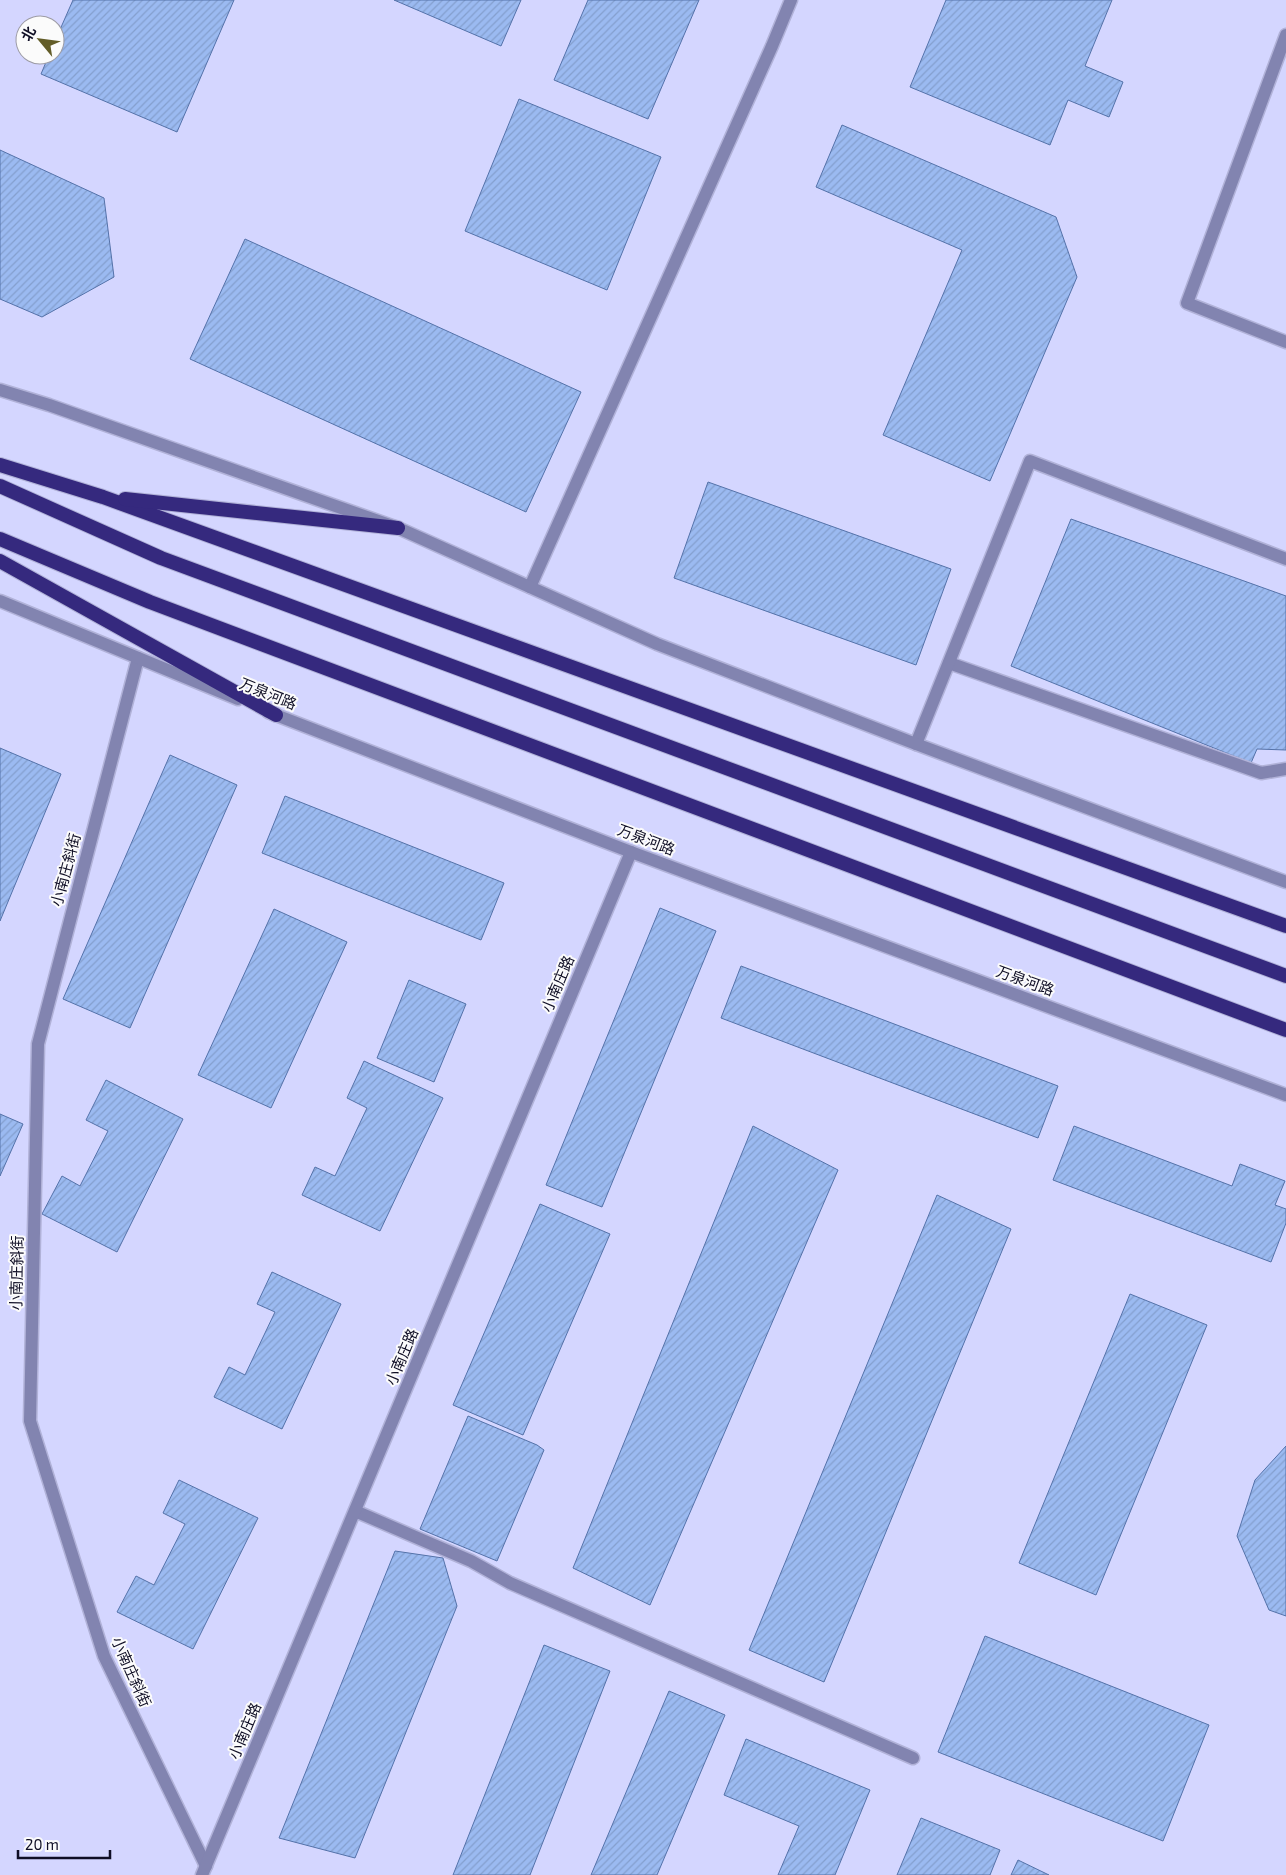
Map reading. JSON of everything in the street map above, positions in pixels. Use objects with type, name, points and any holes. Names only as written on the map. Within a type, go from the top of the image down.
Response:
[{"type":"highway","points":[[0,465],[103,497],[1286,926]]},
{"type":"highway","points":[[0,486],[161,558],[1286,976]]},
{"type":"highway","points":[[103,497],[398,528]]},
{"type":"highway","points":[[0,539],[150,602],[1286,1030]]},
{"type":"highway","points":[[0,561],[276,715]]},
{"type":"street","points":[[530,587],[791,0]]},
{"type":"street","points":[[1286,35],[1187,304],[1286,342]]},
{"type":"street","points":[[0,390],[48,405],[398,528],[657,644],[916,744],[1286,882]]},
{"type":"street","points":[[916,744],[1030,460],[1286,559]]},
{"type":"street","name":"万泉河路","points":[[0,601],[276,715],[631,852],[1286,1095]]},
{"type":"street","name":"小南庄斜街","points":[[138,658],[38,1044],[30,1421],[104,1656],[204,1870]]},
{"type":"street","points":[[949,663],[1261,773],[1286,770]]},
{"type":"street","name":"小南庄路","points":[[204,1870],[631,852]]},
{"type":"street","points":[[355,1512],[471,1561],[510,1583],[913,1758]]},
{"type":"building","points":[[73,0],[234,0],[177,132],[41,74],[45,65],[65,65],[65,18]]},
{"type":"building","points":[[394,0],[521,0],[501,46]]},
{"type":"building","points":[[588,0],[699,0],[648,119],[554,80]]},
{"type":"building","points":[[946,0],[1112,0],[1085,66],[1123,82],[1109,117],[1068,100],[1050,145],[910,87]]},
{"type":"building","points":[[519,99],[661,157],[607,290],[465,231]]},
{"type":"building","points":[[842,125],[1056,217],[1077,277],[990,481],[883,435],[962,250],[816,187]]},
{"type":"building","points":[[0,150],[104,198],[114,277],[42,317],[0,299]]},
{"type":"building","points":[[245,239],[581,392],[526,512],[190,359]]},
{"type":"building","points":[[708,482],[951,569],[916,665],[674,578]]},
{"type":"building","points":[[1071,519],[1286,596],[1286,750],[1257,749],[1251,763],[1011,666]]},
{"type":"building","points":[[0,748],[61,774],[0,921]]},
{"type":"building","points":[[170,755],[237,785],[130,1028],[63,999]]},
{"type":"building","points":[[285,796],[504,883],[481,940],[262,853]]},
{"type":"building","points":[[660,908],[716,931],[602,1207],[546,1185]]},
{"type":"building","points":[[274,909],[347,942],[271,1108],[198,1075]]},
{"type":"building","points":[[741,966],[1058,1086],[1038,1138],[721,1018]]},
{"type":"building","points":[[409,980],[466,1004],[434,1082],[377,1058]]},
{"type":"building","points":[[364,1061],[443,1098],[380,1231],[302,1195],[315,1167],[335,1176],[367,1108],[347,1098]]},
{"type":"building","points":[[106,1080],[183,1119],[117,1252],[42,1214],[62,1176],[80,1186],[108,1131],[86,1120]]},
{"type":"building","points":[[0,1114],[23,1124],[0,1176]]},
{"type":"building","points":[[753,1126],[838,1170],[650,1605],[573,1568]]},
{"type":"building","points":[[1074,1126],[1232,1186],[1240,1164],[1285,1181],[1275,1205],[1286,1209],[1286,1223],[1271,1262],[1053,1180]]},
{"type":"building","points":[[937,1195],[1011,1229],[824,1682],[749,1650]]},
{"type":"building","points":[[540,1204],[610,1234],[523,1435],[453,1405]]},
{"type":"building","points":[[272,1272],[341,1304],[282,1429],[214,1397],[229,1367],[245,1375],[275,1312],[257,1304]]},
{"type":"building","points":[[1130,1294],[1207,1325],[1096,1595],[1019,1563]]},
{"type":"building","points":[[468,1416],[537,1445],[544,1450],[497,1561],[420,1529]]},
{"type":"building","points":[[1286,1446],[1286,1616],[1269,1610],[1237,1536],[1255,1480]]},
{"type":"building","points":[[179,1480],[258,1518],[193,1649],[117,1612],[136,1576],[154,1585],[185,1524],[163,1513]]},
{"type":"building","points":[[395,1551],[443,1558],[457,1606],[355,1858],[279,1838]]},
{"type":"building","points":[[985,1636],[1209,1725],[1163,1841],[938,1752]]},
{"type":"building","points":[[544,1645],[610,1671],[530,1875],[453,1875]]},
{"type":"building","points":[[669,1691],[725,1715],[657,1875],[591,1875]]},
{"type":"building","points":[[746,1739],[870,1790],[835,1875],[778,1875],[799,1826],[724,1795]]},
{"type":"building","points":[[921,1818],[1000,1850],[990,1875],[897,1875]]},
{"type":"building","points":[[1018,1860],[1049,1875],[1011,1875]]}]
